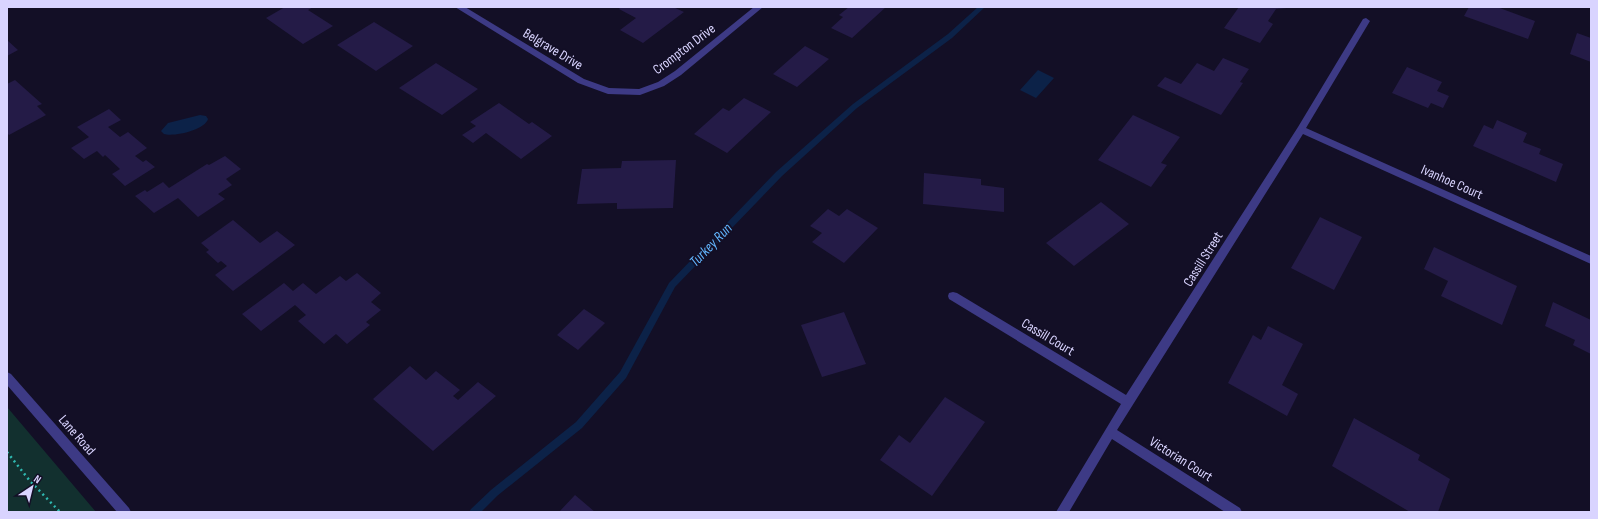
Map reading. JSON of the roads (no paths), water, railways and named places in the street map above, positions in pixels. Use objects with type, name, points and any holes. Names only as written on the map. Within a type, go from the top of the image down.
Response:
[{"type":"street","name":"Belgrave Drive","points":[[459,7],[582,81],[608,91],[640,92]]},
{"type":"street","name":"Crompton Drive","points":[[640,92],[662,84],[678,73],[759,7]]},
{"type":"street","name":"Cassill Street","points":[[1062,512],[1128,402],[1302,129],[1366,21]]},
{"type":"street","name":"Ivanhoe Court","points":[[1302,129],[1591,260]]},
{"type":"street","name":"Cassill Court","points":[[953,296],[1128,402]]},
{"type":"street","name":"Lane Road","points":[[7,377],[125,512]]},
{"type":"street","name":"Victorian Court","points":[[1110,432],[1236,512]]},
{"type":"water","points":[[1038,70],[1054,78],[1036,98],[1020,90]]},
{"type":"water","points":[[200,115],[206,116],[208,119],[206,123],[189,132],[169,135],[164,134],[161,131],[168,123]]},
{"type":"waterway","name":"Turkey Run","points":[[474,512],[494,493],[579,425],[623,375],[672,285],[779,174],[855,106],[950,36],[982,7]]}]
